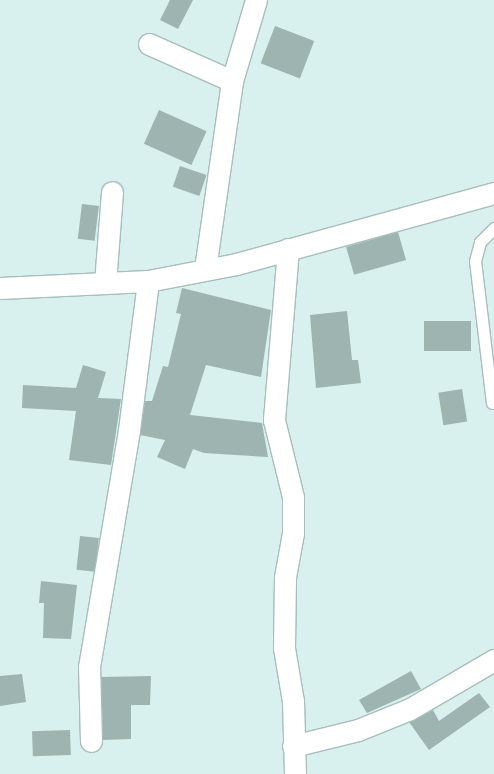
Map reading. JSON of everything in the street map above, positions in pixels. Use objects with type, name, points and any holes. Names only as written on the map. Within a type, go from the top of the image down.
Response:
[{"type":"street","points":[[205,269],[232,81],[256,0]]},
{"type":"street","points":[[149,44],[232,81]]},
{"type":"street","points":[[105,282],[112,192]]},
{"type":"street","points":[[0,288],[148,281],[288,250],[494,193]]},
{"type":"street","points":[[288,250],[274,420],[293,497],[293,533],[285,577],[284,648],[293,702],[293,746],[295,774]]},
{"type":"street","points":[[91,741],[89,667],[129,430],[148,281]]},
{"type":"street","points":[[293,746],[358,730],[410,709],[494,660]]},
{"type":"lane","points":[[492,403],[475,261],[480,242],[494,228]]},
{"type":"building","points":[[170,0],[193,0],[178,29],[160,20]]},
{"type":"building","points":[[275,26],[314,41],[300,78],[261,63]]},
{"type":"building","points":[[159,110],[207,131],[191,165],[144,144]]},
{"type":"building","points":[[180,166],[206,175],[199,196],[173,187]]},
{"type":"building","points":[[82,204],[99,206],[95,241],[78,239]]},
{"type":"building","points":[[398,232],[406,260],[354,275],[346,247]]},
{"type":"building","points":[[182,288],[271,310],[261,377],[206,365],[190,415],[262,423],[268,457],[204,453],[193,449],[185,469],[157,457],[165,440],[140,435],[145,401],[152,401],[163,366],[168,367],[181,314],[176,313]]},
{"type":"building","points":[[347,311],[352,360],[358,360],[361,383],[316,388],[310,315]]},
{"type":"building","points":[[424,321],[471,321],[471,351],[424,351]]},
{"type":"building","points":[[83,365],[106,372],[98,398],[121,399],[111,465],[69,460],[76,411],[22,408],[23,385],[76,388]]},
{"type":"building","points":[[462,389],[467,422],[443,425],[438,393]]},
{"type":"building","points":[[80,536],[99,538],[95,572],[76,570]]},
{"type":"building","points":[[41,581],[77,585],[71,639],[43,638],[44,603],[39,603]]},
{"type":"building","points":[[411,671],[421,689],[367,713],[359,700]]},
{"type":"building","points":[[22,674],[26,702],[0,706],[0,676]]},
{"type":"building","points":[[151,676],[150,705],[131,705],[131,739],[103,740],[101,677]]},
{"type":"building","points":[[479,693],[490,707],[429,750],[409,722],[433,710],[439,721]]},
{"type":"building","points":[[70,730],[71,755],[33,756],[32,731]]}]
